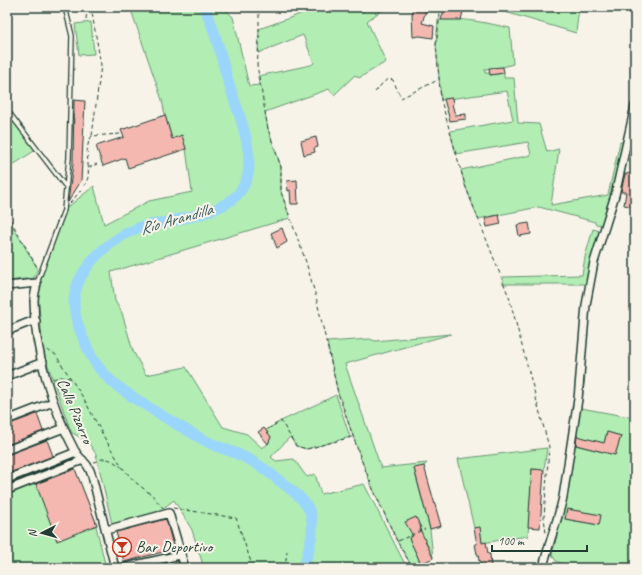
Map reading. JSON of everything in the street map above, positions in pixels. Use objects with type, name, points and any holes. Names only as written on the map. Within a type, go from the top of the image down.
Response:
[{"type":"street","points":[[543,568],[547,550],[560,513],[563,497],[578,399],[586,305],[594,262],[615,195],[635,106]]},
{"type":"street","points":[[7,286],[37,283]]},
{"type":"street","name":"Calle Pizarro","points":[[37,283],[34,300],[36,321],[39,346],[47,382],[53,402],[64,428],[76,452],[85,463],[92,476],[116,568]]},
{"type":"street","points":[[7,331],[32,321],[36,321]]},
{"type":"street","points":[[7,376],[42,362]]},
{"type":"street","points":[[7,420],[53,402]]},
{"type":"street","points":[[7,450],[64,428]]},
{"type":"street","points":[[7,479],[76,452]]},
{"type":"street","points":[[7,490],[85,463]]},
{"type":"street","points":[[106,530],[169,513],[185,568]]},
{"type":"street","points":[[122,568],[180,555]]},
{"type":"lane","points":[[37,283],[64,210],[69,158],[72,36],[66,7]]},
{"type":"lane","points":[[7,110],[66,187]]},
{"type":"path","points":[[86,19],[87,10],[91,7]]},
{"type":"path","points":[[64,210],[88,178],[88,142],[92,136],[101,65],[91,7]]},
{"type":"path","points":[[259,7],[259,46],[256,65],[268,129],[281,166],[282,192],[306,262],[316,297],[338,393],[373,489],[413,568]]},
{"type":"path","points":[[441,7],[436,45],[441,100],[465,185],[509,298],[534,386],[549,447],[544,517],[546,537]]},
{"type":"path","points":[[375,92],[386,80],[389,79],[393,80],[401,98],[438,80]]},
{"type":"path","points":[[92,136],[120,134]]},
{"type":"path","points":[[88,168],[97,164]]},
{"type":"path","points":[[7,214],[38,269]]},
{"type":"path","points":[[39,346],[55,354],[84,399],[122,467],[134,481],[153,496],[166,510]]},
{"type":"path","points":[[47,382],[60,377],[70,378]]},
{"type":"path","points":[[268,429],[281,421],[296,446],[307,449],[353,436]]},
{"type":"path","points":[[85,463],[100,458],[110,459],[122,467]]},
{"type":"path","points":[[172,508],[236,518],[253,568]]},
{"type":"path","points":[[398,541],[425,529]]},
{"type":"path","points":[[285,568],[287,551]]},
{"type":"green space","points":[[130,7],[223,7],[233,17],[249,86],[259,85],[258,76],[311,65],[314,63],[303,35],[258,53],[259,29],[316,7],[358,7],[362,12],[370,7],[385,8],[367,21],[386,62],[359,78],[355,75],[334,95],[329,89],[265,112],[268,129],[281,167],[281,192],[290,218],[111,272],[115,301],[122,313],[133,351],[146,375],[186,367],[223,427],[247,434],[262,448],[268,444],[271,437],[266,430],[281,421],[336,395],[350,437],[307,449],[296,446],[290,437],[271,457],[276,461],[294,459],[307,477],[315,474],[321,494],[364,484],[407,568],[204,568],[192,530],[174,500],[150,518],[112,524],[96,454],[88,442],[71,432],[43,351],[37,283],[64,210],[94,186],[104,224],[149,201],[192,192],[186,149],[182,136],[172,139],[162,100]]},
{"type":"green space","points":[[488,7],[579,7],[576,33]]},
{"type":"green space","points":[[438,20],[464,20],[510,28],[513,64],[485,69],[485,73],[489,73],[490,75],[504,73],[504,78],[514,78],[518,123],[539,124],[547,152],[559,149],[551,205],[608,195],[620,142],[624,142],[613,195],[602,225],[539,207],[478,219],[461,170],[531,155],[528,142],[456,154],[450,131],[513,120],[507,91],[441,100],[436,45]]},
{"type":"green space","points":[[91,22],[94,54],[79,55],[75,24]]},
{"type":"green space","points":[[7,110],[37,149],[7,169]]},
{"type":"green space","points":[[7,217],[38,269],[34,278],[7,281]]},
{"type":"green space","points":[[593,229],[600,231],[590,284],[503,284],[503,277],[582,275],[585,257]]},
{"type":"green space","points":[[451,334],[345,364],[381,468],[427,463],[424,466],[414,469],[430,529],[433,558],[421,532],[409,538],[421,564],[413,568],[398,543],[361,459],[338,393],[327,342],[370,339],[375,341]]},
{"type":"green space","points":[[583,375],[585,376],[581,408],[635,418],[635,568],[571,568],[556,561],[552,555],[566,498]],"holes":[[[607,432],[621,436],[615,455],[575,445],[577,437],[604,443]],[[567,509],[600,515],[599,525],[565,519]]]},
{"type":"green space","points":[[547,448],[544,470],[532,469],[528,536],[482,543],[480,528],[474,528],[458,459]]},
{"type":"green space","points":[[70,459],[70,463],[7,488],[7,482]]},
{"type":"green space","points":[[74,468],[97,525],[106,568],[7,568],[7,495]]},
{"type":"building","points":[[414,7],[427,7],[422,23],[434,26],[433,38],[420,36],[413,37],[412,14]]},
{"type":"building","points":[[445,7],[464,7],[461,20],[441,20]]},
{"type":"building","points":[[503,67],[504,73],[490,75],[489,68]]},
{"type":"building","points":[[452,98],[455,115],[466,114],[466,119],[450,121],[444,99]]},
{"type":"building","points":[[74,100],[85,101],[81,181],[68,202],[73,164]]},
{"type":"building","points":[[165,115],[172,139],[182,135],[186,149],[128,168],[125,158],[103,166],[96,146],[124,137],[121,130]]},
{"type":"building","points":[[316,137],[318,147],[314,148],[315,152],[304,155],[301,141]]},
{"type":"building","points":[[635,173],[635,207],[624,205],[626,192],[621,192],[625,174]]},
{"type":"building","points":[[297,180],[298,204],[291,204],[290,190],[288,191],[287,181]]},
{"type":"building","points":[[499,215],[501,224],[487,227],[485,218]]},
{"type":"building","points":[[529,223],[531,234],[519,236],[517,225]]},
{"type":"building","points":[[282,228],[287,242],[277,248],[271,233]]},
{"type":"building","points":[[37,414],[43,431],[7,445],[7,425]]},
{"type":"building","points":[[264,428],[271,437],[268,444],[258,432]]},
{"type":"building","points":[[607,432],[621,436],[615,455],[576,445],[577,436],[604,443]]},
{"type":"building","points":[[47,440],[53,456],[7,474],[7,455]]},
{"type":"building","points":[[424,466],[441,526],[430,529],[414,468]]},
{"type":"building","points":[[75,469],[97,525],[57,541],[36,484]]},
{"type":"building","points":[[532,469],[544,470],[540,528],[528,527]]},
{"type":"building","points":[[567,509],[601,515],[599,525],[565,519]]},
{"type":"building","points":[[416,517],[433,558],[421,564],[409,538],[413,536],[405,522]]},
{"type":"building","points":[[166,519],[174,549],[124,562],[116,532]]},
{"type":"building","points":[[480,527],[482,543],[486,542],[488,554],[490,554],[491,568],[481,568],[480,560],[479,561],[477,554],[474,528]]},
{"type":"building","points":[[178,561],[180,568],[156,568],[155,566]]},
{"type":"waterway","name":"Río Arandilla","points":[[204,7],[216,36],[245,134],[249,154],[246,181],[235,197],[218,208],[196,215],[138,228],[123,235],[102,250],[82,275],[76,288],[74,301],[75,315],[83,339],[94,360],[107,377],[129,395],[191,433],[212,444],[254,462],[300,498],[309,510],[312,524],[311,539],[304,568]]},
{"type":"place","name":"Bar Deportivo","points":[[122,547]]}]
